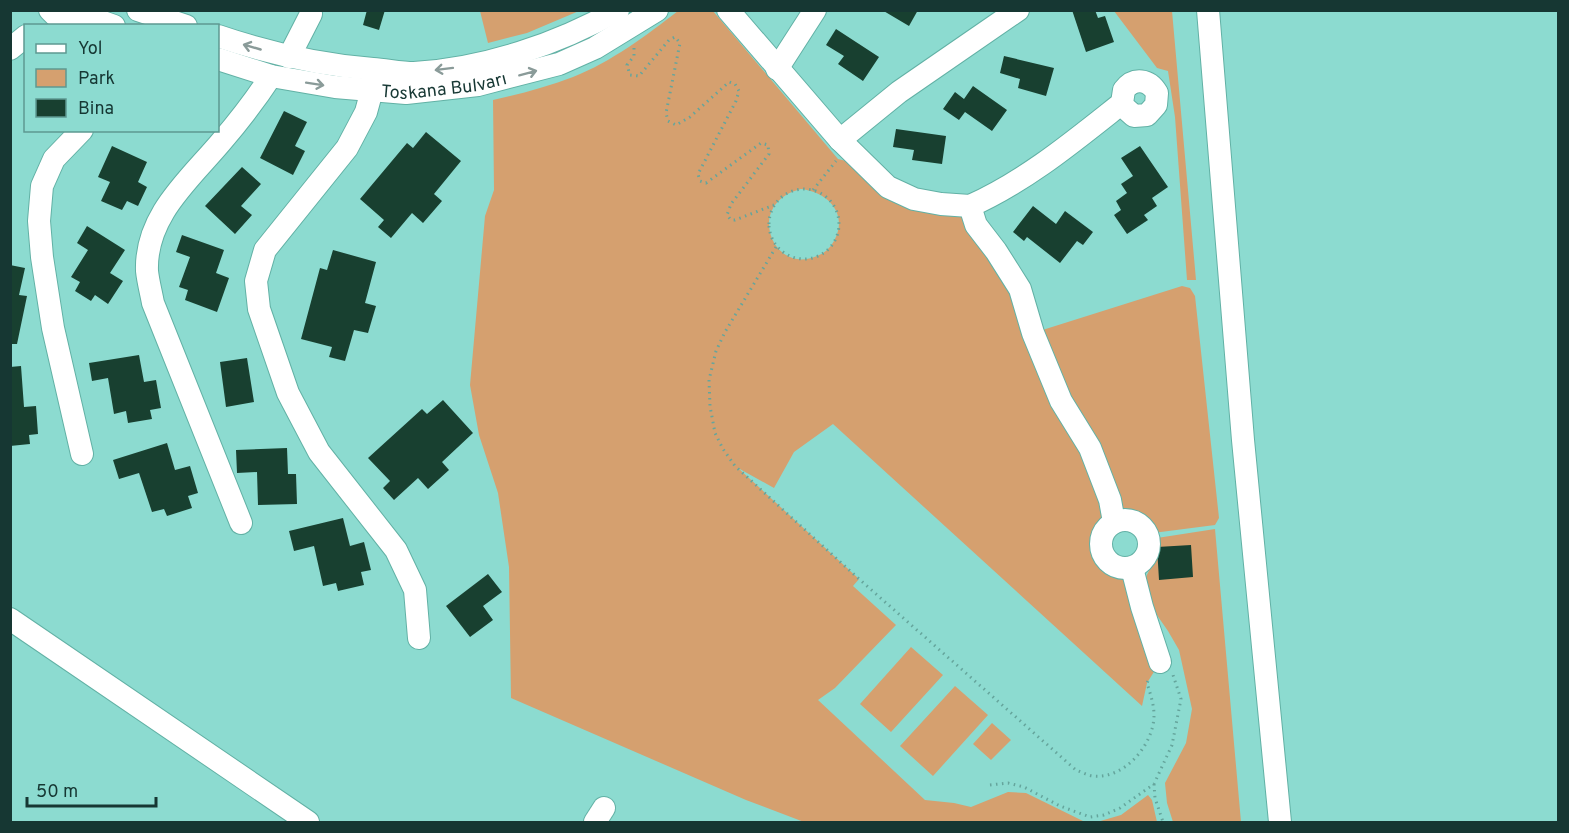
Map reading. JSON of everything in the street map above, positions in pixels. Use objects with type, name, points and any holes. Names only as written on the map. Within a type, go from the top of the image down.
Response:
[{"type":"street","points":[[138,10],[186,20]]},
{"type":"street","name":"Toskana Bulvarı","points":[[219,36],[289,57],[346,67],[413,73],[460,67],[551,43],[584,29],[657,10]]},
{"type":"street","points":[[728,10],[840,140],[888,187],[914,199],[970,206],[999,193],[1063,150],[1122,103]]},
{"type":"street","points":[[777,69],[815,10]]},
{"type":"street","points":[[840,140],[899,92],[1018,10]]},
{"type":"street","points":[[1208,10],[1243,440],[1280,822]]},
{"type":"street","points":[[48,17],[66,18],[78,12],[109,24]]},
{"type":"street","points":[[289,57],[311,14]]},
{"type":"street","name":"Toskana Bulvarı","points":[[219,59],[271,76],[335,87],[406,93],[478,85],[559,64],[595,48],[623,20]]},
{"type":"street","points":[[10,49],[24,38]]},
{"type":"street","points":[[240,523],[153,303],[147,270],[151,244],[161,214],[177,190],[244,116],[271,76]]},
{"type":"street","points":[[372,90],[366,112],[347,148],[265,250],[256,281],[258,309],[288,393],[319,452],[396,549],[415,590],[419,638]]},
{"type":"street","points":[[80,132],[54,159],[42,186],[39,221],[53,328],[82,454]]},
{"type":"street","points":[[970,206],[976,225],[1020,289],[1033,333],[1061,401],[1090,448],[1110,500],[1114,522]]},
{"type":"street","points":[[1130,520],[1145,529],[1148,536],[1149,552],[1139,564],[1132,568],[1117,567],[1110,563],[1102,550],[1103,534],[1114,522],[1130,520]]},
{"type":"street","points":[[1132,568],[1160,662]]},
{"type":"street","points":[[10,620],[308,822]]},
{"type":"path","points":[[623,20],[632,35],[634,47],[634,56],[627,65],[630,75],[639,76],[669,40],[675,37],[680,43],[666,113],[668,121],[676,125],[690,117],[729,82],[735,84],[739,91],[736,102],[698,174],[700,181],[706,183],[761,143],[768,145],[769,154],[731,204],[727,215],[731,220],[774,205],[790,192],[801,189],[813,190],[826,198],[837,213],[839,226],[831,246],[823,254],[803,260],[784,254],[776,247],[768,227],[774,205]]},
{"type":"path","points":[[813,190],[838,159],[840,140]]},
{"type":"path","points":[[776,247],[725,332],[716,351],[709,380],[710,406],[715,433],[735,466],[859,579],[1076,770],[1094,776],[1111,775],[1129,763],[1144,748],[1152,730],[1154,716],[1146,683],[1160,662],[1172,672],[1181,699],[1172,745],[1154,784],[1155,798],[1163,822]]},
{"type":"path","points":[[990,785],[1008,783],[1024,787],[1060,806],[1090,817],[1104,815],[1120,808],[1154,784]]},
{"type":"green space","points":[[480,10],[579,11],[527,33],[488,43]]},
{"type":"green space","points":[[678,11],[713,11],[838,159],[866,166],[941,204],[976,225],[1033,333],[1182,286],[1190,288],[1195,296],[1219,518],[1215,525],[1153,533],[1140,520],[1123,514],[1107,528],[1101,540],[1104,557],[1113,565],[1124,569],[1160,662],[1147,683],[1142,706],[833,424],[794,452],[774,488],[738,468],[859,579],[853,586],[896,625],[835,688],[818,700],[925,800],[971,807],[1008,792],[1026,793],[1085,822],[804,822],[746,800],[511,698],[509,567],[498,493],[479,435],[470,385],[485,216],[494,190],[493,100],[543,87],[587,71],[628,47]],"holes":[[[801,189],[811,191],[833,206],[839,222],[838,231],[825,252],[801,259],[788,256],[777,247],[771,235],[769,222],[773,208],[783,197]]]},
{"type":"green space","points":[[1114,11],[1172,11],[1196,280],[1187,280],[1175,117],[1168,71],[1157,68]]},
{"type":"green space","points":[[1215,529],[1241,822],[1173,822],[1167,803],[1165,783],[1186,743],[1192,709],[1179,650],[1152,608],[1145,579],[1157,554],[1157,538]]},
{"type":"green space","points":[[911,647],[943,675],[891,732],[860,704]]},
{"type":"green space","points":[[955,686],[988,715],[933,776],[900,746]]},
{"type":"green space","points":[[992,723],[1011,740],[991,760],[973,744]]},
{"type":"green space","points":[[1148,795],[1152,800],[1157,822],[1097,822],[1121,815]]},
{"type":"building","points":[[367,10],[385,10],[379,30],[363,25]]},
{"type":"building","points":[[882,10],[918,10],[909,26]]},
{"type":"building","points":[[1072,10],[1095,10],[1098,18],[1105,16],[1114,42],[1086,52]]},
{"type":"building","points":[[836,29],[879,57],[863,81],[838,64],[844,56],[826,45]]},
{"type":"building","points":[[1004,56],[1054,68],[1046,96],[1018,88],[1020,79],[1000,73]]},
{"type":"building","points":[[973,86],[1007,110],[992,131],[965,112],[959,120],[943,109],[955,92],[964,99]]},
{"type":"building","points":[[284,111],[307,122],[295,146],[305,151],[293,175],[260,158]]},
{"type":"building","points":[[896,129],[946,136],[942,164],[912,160],[914,150],[893,147]]},
{"type":"building","points":[[426,132],[461,161],[434,194],[442,201],[423,223],[412,213],[391,238],[378,227],[384,220],[360,199],[407,143],[413,148]]},
{"type":"building","points":[[112,146],[147,162],[138,182],[147,187],[138,206],[127,201],[122,210],[101,201],[110,182],[98,177]]},
{"type":"building","points":[[1140,146],[1168,187],[1152,198],[1157,206],[1144,215],[1148,220],[1127,234],[1114,215],[1121,210],[1116,201],[1127,193],[1121,184],[1133,176],[1121,158]]},
{"type":"building","points":[[242,167],[261,184],[241,206],[252,215],[235,234],[205,206]]},
{"type":"building","points":[[1033,206],[1056,224],[1065,211],[1093,232],[1083,245],[1077,241],[1060,263],[1027,237],[1024,241],[1013,232]]},
{"type":"building","points":[[87,226],[125,250],[110,273],[123,281],[108,304],[95,295],[91,301],[75,291],[80,282],[71,277],[88,250],[77,243]]},
{"type":"building","points":[[182,235],[224,250],[216,273],[229,278],[217,312],[185,300],[188,290],[179,287],[190,257],[176,252]]},
{"type":"building","points":[[333,250],[376,262],[365,303],[376,306],[368,333],[354,330],[345,361],[329,357],[332,347],[301,339],[320,268],[327,270]]},
{"type":"building","points":[[10,265],[25,268],[19,295],[27,296],[17,344],[10,344]]},
{"type":"building","points":[[139,355],[144,382],[156,380],[161,408],[150,410],[152,419],[128,423],[126,411],[114,414],[108,378],[92,381],[89,363]]},
{"type":"building","points":[[247,358],[254,402],[226,407],[220,362]]},
{"type":"building","points":[[21,366],[24,407],[36,406],[38,434],[29,435],[30,444],[10,446],[10,367]]},
{"type":"building","points":[[443,400],[473,433],[442,462],[449,470],[428,489],[418,478],[394,500],[383,488],[390,481],[368,458],[422,409],[427,414]]},
{"type":"building","points":[[167,443],[175,470],[190,466],[198,493],[188,496],[192,508],[167,516],[164,509],[152,512],[139,473],[119,479],[113,460]]},
{"type":"building","points":[[287,448],[288,474],[296,474],[297,504],[258,505],[257,472],[237,473],[236,450]]},
{"type":"building","points":[[343,518],[350,546],[364,542],[371,570],[361,572],[364,585],[338,591],[336,583],[323,586],[314,546],[294,551],[289,531]]},
{"type":"building","points":[[1191,545],[1193,577],[1159,580],[1157,547]]},
{"type":"building","points":[[488,574],[502,592],[483,606],[493,620],[470,637],[446,606]]}]
